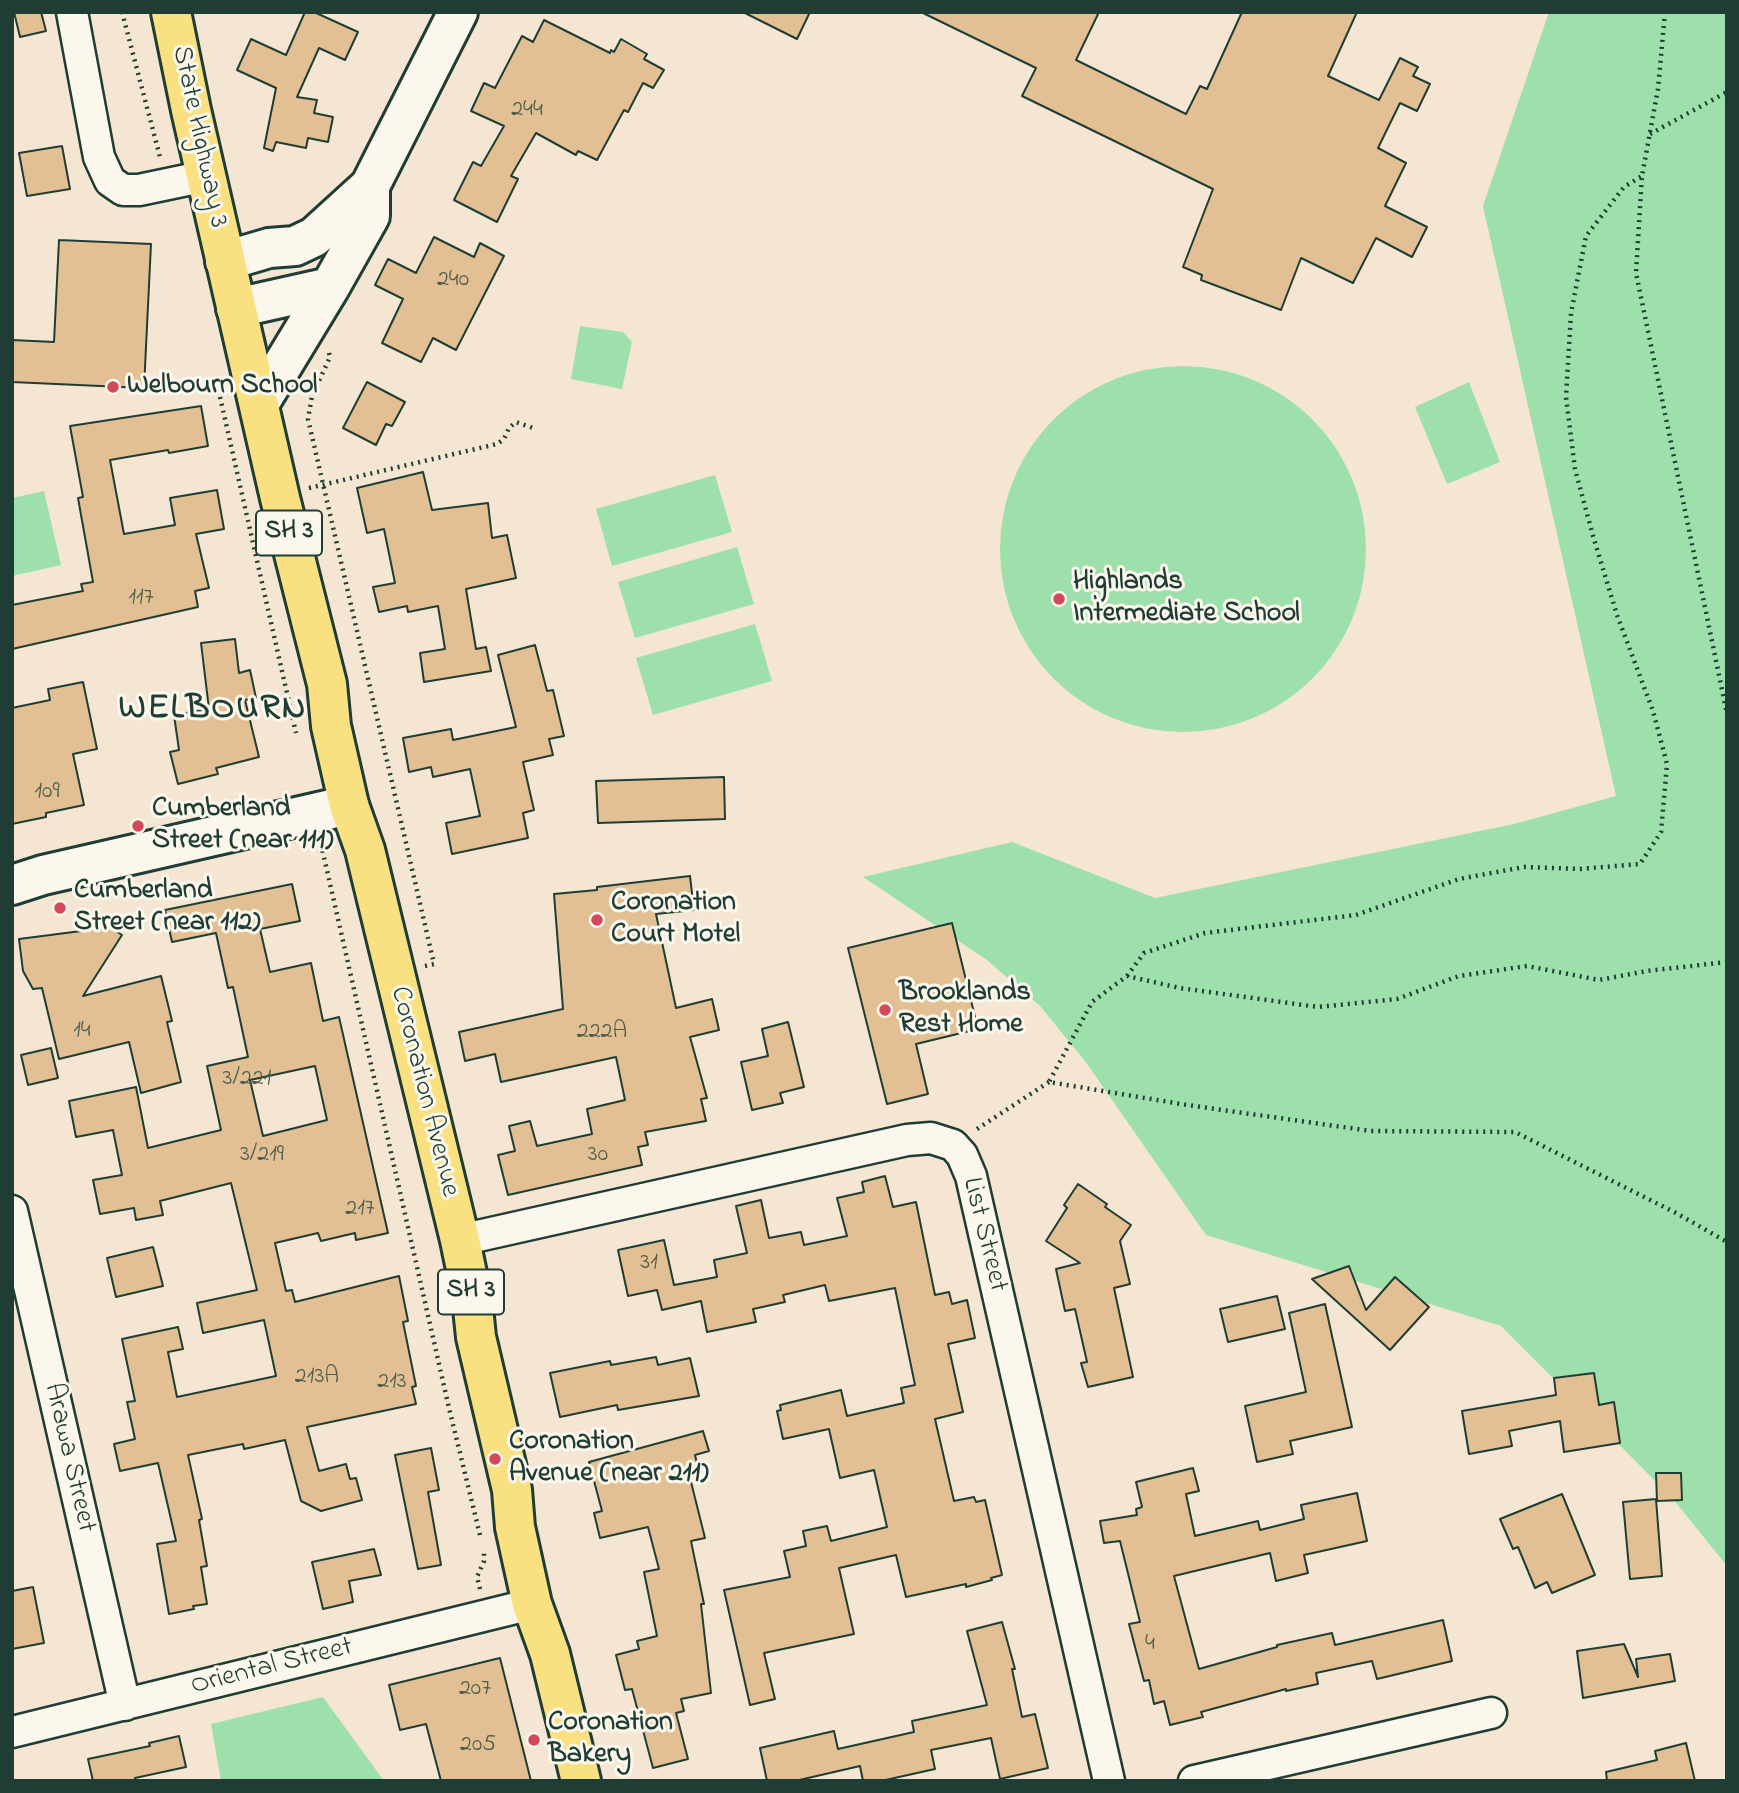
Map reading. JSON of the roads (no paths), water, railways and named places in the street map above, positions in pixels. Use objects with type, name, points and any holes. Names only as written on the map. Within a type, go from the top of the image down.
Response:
[{"type":"highway","name":"State Highway 3","points":[[171,12],[225,261]]},
{"type":"highway","name":"Coronation Avenue","points":[[225,261],[327,684],[331,726],[349,804],[365,850],[460,1240],[472,1298],[476,1337],[512,1490],[515,1527],[531,1604],[550,1654],[581,1781]]},
{"type":"main road","points":[[225,261],[269,248],[295,246],[314,237],[370,186],[458,12]]},
{"type":"main road","points":[[259,404],[370,216],[370,186]]},
{"type":"main road","points":[[236,308],[330,287]]},
{"type":"main road","points":[[12,885],[43,875],[349,804]]},
{"type":"street","points":[[72,12],[99,157],[110,181],[123,190],[139,190],[206,176]]},
{"type":"street","name":"List Street","points":[[460,1240],[907,1140],[931,1138],[953,1144],[962,1155],[971,1175],[1109,1781]]},
{"type":"street","name":"Arawa Street","points":[[12,1211],[125,1705]]},
{"type":"street","name":"Oriental Street","points":[[12,1732],[531,1604]]},
{"type":"street","points":[[1194,1781],[1491,1713]]},
{"type":"place","name":"Welbourn School","points":[[113,387]]},
{"type":"place","name":"Highlands Intermediate School","points":[[1059,599]]},
{"type":"place","name":"Cumberland Street (near 111)","points":[[138,826]]},
{"type":"place","name":"Cumberland Street (near 112)","points":[[60,908]]},
{"type":"place","name":"Coronation Court Motel","points":[[597,920]]},
{"type":"place","name":"Brooklands Rest Home","points":[[885,1010]]},
{"type":"place","name":"Coronation Avenue (near 211)","points":[[495,1459]]},
{"type":"place","name":"Coronation Bakery","points":[[534,1740]]},
{"type":"district","name":"WELBOURN","points":[[213,711]]}]
